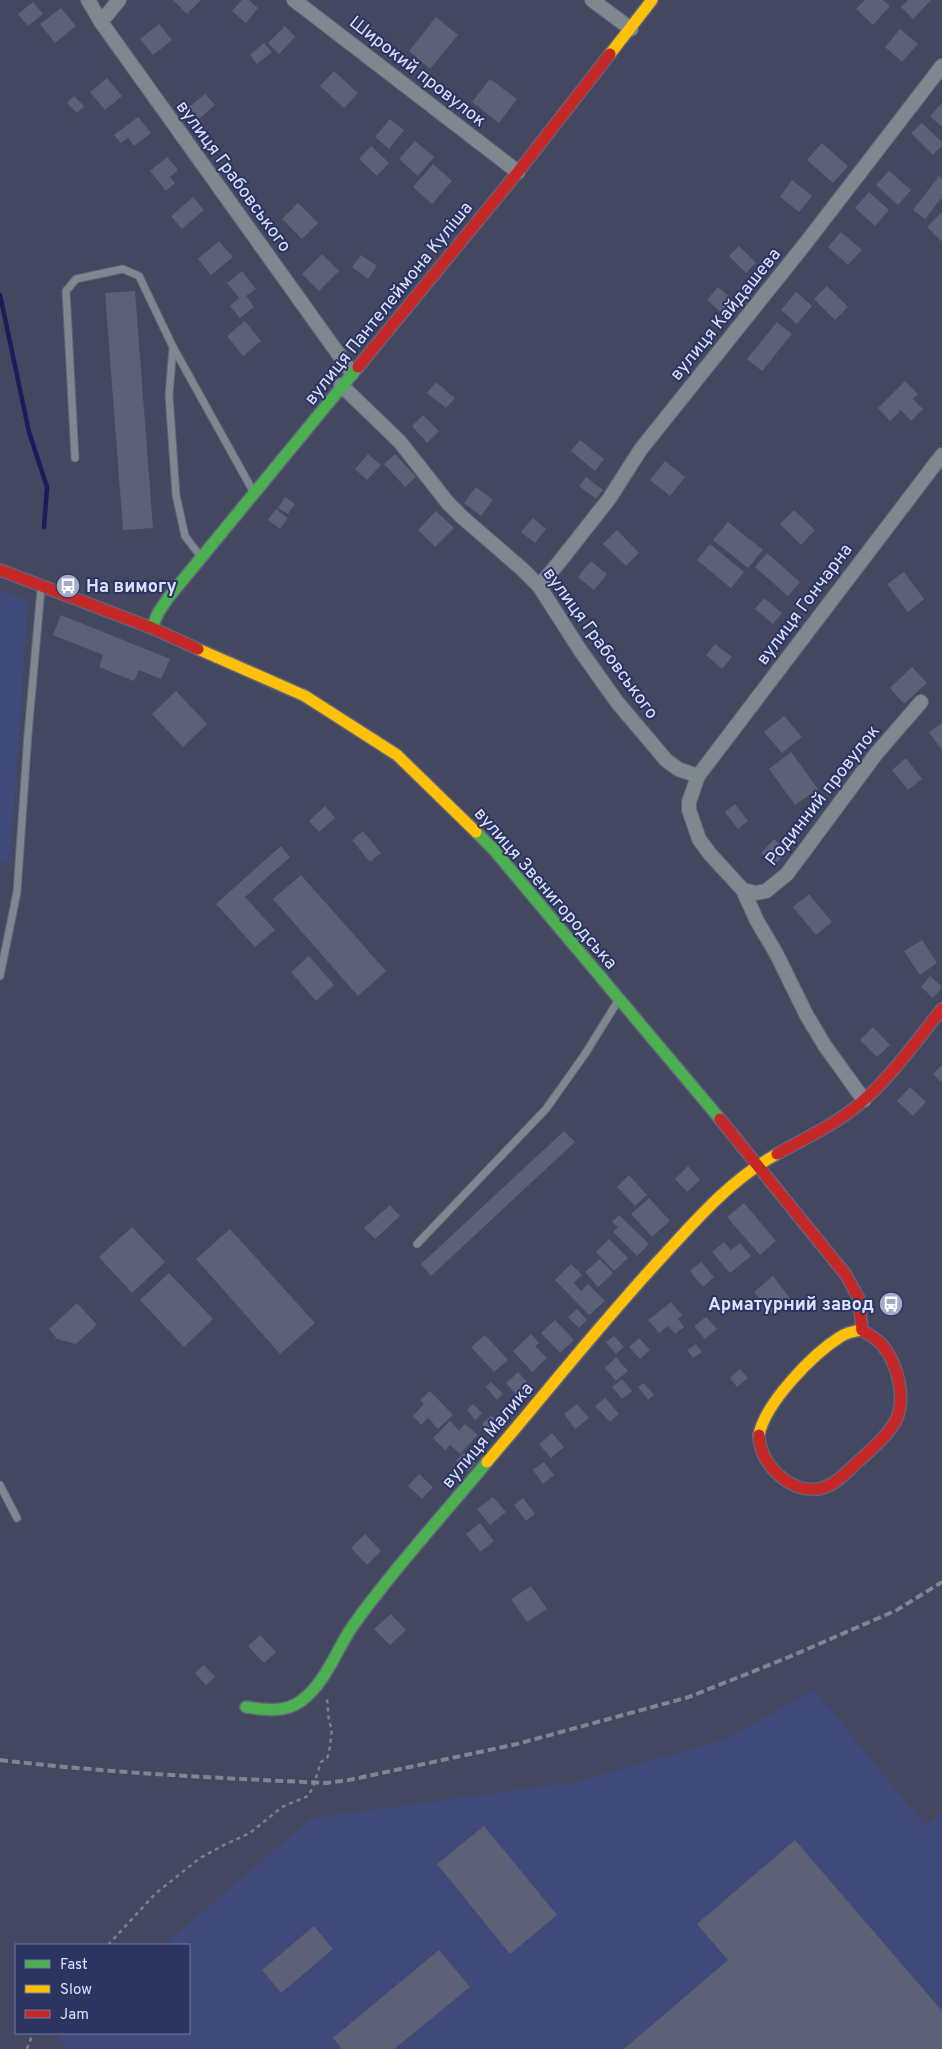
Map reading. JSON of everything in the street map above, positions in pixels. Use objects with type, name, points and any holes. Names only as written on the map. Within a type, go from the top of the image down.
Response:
[{"type":"street","name":"вулиця Грабовського","points":[[88,0],[101,22],[352,373]]},
{"type":"street","points":[[101,22],[120,0]]},
{"type":"street","name":"Широкий провулок","points":[[294,0],[518,172]]},
{"type":"street","points":[[592,0],[631,29]]},
{"type":"street","name":"вулиця Пантелеймона Куліша","points":[[152,628],[158,613],[168,598],[203,558],[341,385],[518,172],[652,0]]},
{"type":"street","name":"вулиця Кайдашева","points":[[539,586],[609,500],[641,449],[658,427],[805,244],[942,66]]},
{"type":"street","name":"вулиця Грабовського","points":[[341,385],[400,442],[448,503],[539,586],[580,650],[635,725],[666,760],[678,769],[698,776]]},
{"type":"street","name":"вулиця Гончарна","points":[[698,776],[942,455]]},
{"type":"street","name":"вулиця Звенигородська","points":[[0,570],[152,628],[305,696],[397,755],[494,850],[758,1164],[846,1275],[858,1300],[862,1330]]},
{"type":"street","name":"Родинний провулок","points":[[743,890],[756,893],[766,891],[787,874],[876,754],[921,702]]},
{"type":"street","points":[[698,776],[689,802],[694,829],[710,854],[743,890],[756,921],[776,953],[825,1046],[864,1100]]},
{"type":"street","name":"вулиця Малика","points":[[246,1707],[261,1711],[276,1711],[289,1708],[307,1698],[328,1670],[350,1630],[376,1595],[638,1282],[711,1204],[758,1164],[838,1120],[864,1100],[888,1076],[942,1009]]},
{"type":"street","points":[[862,1330],[882,1345],[896,1370],[901,1398],[897,1419],[875,1445],[840,1478],[826,1487],[807,1489],[790,1482],[773,1471],[761,1451],[759,1433],[769,1412],[802,1371],[834,1342],[851,1332],[862,1330]]},
{"type":"lane","points":[[75,458],[66,291],[72,281],[123,269],[139,276],[173,347],[255,494]]},
{"type":"lane","points":[[173,347],[169,395],[176,496],[185,536],[203,558]]},
{"type":"lane","points":[[0,976],[17,892],[41,587]]},
{"type":"lane","points":[[417,1244],[546,1109],[585,1054],[619,998]]},
{"type":"lane","points":[[0,1485],[16,1518]]},
{"type":"path","points":[[109,1944],[155,1894],[200,1858],[250,1834],[282,1807],[308,1796],[314,1787],[322,1762],[327,1758],[331,1745],[332,1729],[328,1716],[327,1694]]},
{"type":"path","points":[[27,2049],[33,2034]]},
{"type":"shaded area","points":[[0,590],[28,601],[10,864],[0,862]]},
{"type":"shaded area","points":[[814,1690],[926,1826],[942,1813],[942,2049],[67,2049],[58,2037],[62,2034],[190,2034],[190,1944],[165,1944],[312,1818],[576,1782],[726,1739]]},
{"type":"building","points":[[173,0],[201,0],[187,14]]},
{"type":"building","points":[[242,0],[249,0],[258,8],[246,23],[232,11]]},
{"type":"building","points":[[865,0],[883,0],[890,6],[873,25],[856,9]]},
{"type":"building","points":[[908,0],[931,0],[913,19],[901,7]]},
{"type":"building","points":[[33,2],[43,14],[28,26],[18,14]]},
{"type":"building","points":[[61,8],[76,26],[55,43],[40,24]]},
{"type":"building","points":[[436,17],[458,35],[430,69],[409,51]]},
{"type":"building","points":[[159,24],[172,40],[153,55],[140,39]]},
{"type":"building","points":[[285,26],[295,37],[279,54],[268,43]]},
{"type":"building","points":[[900,29],[918,44],[902,62],[885,47]]},
{"type":"building","points":[[264,43],[272,52],[257,64],[250,55]]},
{"type":"building","points":[[334,71],[358,93],[344,108],[320,86]]},
{"type":"building","points":[[107,78],[122,96],[105,110],[90,92]]},
{"type":"building","points":[[490,79],[517,99],[499,123],[472,102]]},
{"type":"building","points":[[205,94],[215,105],[199,119],[189,107]]},
{"type":"building","points":[[74,96],[84,106],[77,113],[67,103]]},
{"type":"building","points":[[942,103],[942,127],[930,116]]},
{"type":"building","points":[[138,117],[151,133],[134,146],[128,138],[121,143],[114,135]]},
{"type":"building","points":[[390,119],[404,130],[389,149],[375,137]]},
{"type":"building","points":[[922,123],[942,142],[942,146],[933,155],[911,133]]},
{"type":"building","points":[[415,141],[434,157],[418,176],[399,159]]},
{"type":"building","points":[[822,143],[848,166],[833,183],[807,160]]},
{"type":"building","points":[[371,146],[389,163],[377,176],[359,159]]},
{"type":"building","points":[[167,157],[178,170],[170,177],[175,183],[166,191],[150,171]]},
{"type":"building","points":[[433,164],[452,181],[432,204],[413,187]]},
{"type":"building","points":[[889,171],[911,190],[898,205],[876,185]]},
{"type":"building","points":[[939,176],[942,178],[942,197],[925,219],[913,210]]},
{"type":"building","points":[[792,180],[812,196],[799,212],[780,197]]},
{"type":"building","points":[[869,192],[889,210],[875,226],[855,208]]},
{"type":"building","points":[[193,197],[204,210],[182,229],[171,216]]},
{"type":"building","points":[[298,203],[318,223],[302,239],[282,219]]},
{"type":"building","points":[[942,212],[942,242],[927,227]]},
{"type":"building","points":[[841,232],[862,250],[848,265],[828,247]]},
{"type":"building","points":[[219,241],[233,257],[211,275],[198,259]]},
{"type":"building","points":[[739,246],[756,263],[746,273],[729,256]]},
{"type":"building","points":[[322,254],[339,271],[319,291],[302,274]]},
{"type":"building","points":[[361,255],[377,266],[368,279],[352,267]]},
{"type":"building","points":[[242,271],[256,289],[246,296],[254,307],[240,318],[230,306],[239,298],[227,283]]},
{"type":"building","points":[[827,286],[848,307],[835,320],[814,299]]},
{"type":"building","points":[[718,287],[735,301],[724,315],[707,300]]},
{"type":"building","points":[[135,291],[153,528],[123,530],[105,293]]},
{"type":"building","points":[[796,292],[812,306],[797,324],[781,310]]},
{"type":"building","points":[[245,321],[261,341],[243,356],[227,336]]},
{"type":"building","points":[[777,322],[792,334],[762,371],[747,359]]},
{"type":"building","points":[[905,381],[918,394],[913,399],[923,409],[911,421],[901,410],[890,421],[878,408]]},
{"type":"building","points":[[436,382],[455,398],[446,408],[427,393]]},
{"type":"building","points":[[423,415],[439,431],[427,443],[412,426]]},
{"type":"building","points":[[580,440],[604,459],[595,471],[571,451]]},
{"type":"building","points":[[368,454],[381,465],[367,480],[355,469]]},
{"type":"building","points":[[395,454],[416,477],[405,487],[384,464]]},
{"type":"building","points":[[665,461],[685,477],[670,496],[650,480]]},
{"type":"building","points":[[586,477],[603,490],[596,499],[579,486]]},
{"type":"building","points":[[476,487],[493,500],[481,516],[464,503]]},
{"type":"building","points":[[285,497],[295,504],[288,514],[278,508]]},
{"type":"building","points":[[276,509],[288,518],[280,529],[268,520]]},
{"type":"building","points":[[794,510],[815,530],[801,545],[780,524]]},
{"type":"building","points":[[436,511],[454,528],[435,547],[418,530]]},
{"type":"building","points":[[533,518],[546,529],[535,543],[521,532]]},
{"type":"building","points":[[728,522],[763,550],[748,568],[713,540]]},
{"type":"building","points":[[617,530],[639,553],[626,566],[603,544]]},
{"type":"building","points":[[710,544],[744,572],[731,588],[697,560]]},
{"type":"building","points":[[767,553],[800,582],[788,596],[755,567]]},
{"type":"building","points":[[591,561],[607,574],[594,590],[578,577]]},
{"type":"building","points":[[904,572],[924,599],[908,612],[887,584]]},
{"type":"building","points":[[764,598],[782,613],[773,624],[755,609]]},
{"type":"building","points":[[61,615],[170,659],[161,679],[139,670],[134,681],[99,667],[103,655],[53,635]]},
{"type":"building","points":[[715,644],[732,657],[722,669],[706,655]]},
{"type":"building","points":[[912,667],[927,683],[904,704],[890,688]]},
{"type":"building","points":[[176,691],[207,724],[183,747],[152,714]]},
{"type":"building","points":[[784,716],[802,737],[782,753],[764,732]]},
{"type":"building","points":[[942,723],[942,750],[929,732]]},
{"type":"building","points":[[791,752],[818,789],[795,805],[769,769]]},
{"type":"building","points":[[906,758],[922,779],[908,790],[892,770]]},
{"type":"building","points":[[735,804],[748,821],[738,829],[725,812]]},
{"type":"building","points":[[325,806],[335,818],[319,832],[309,821]]},
{"type":"building","points":[[363,831],[381,853],[370,862],[352,840]]},
{"type":"building","points":[[774,839],[787,851],[775,865],[761,853]]},
{"type":"building","points":[[281,846],[290,857],[245,897],[275,930],[255,947],[216,904]]},
{"type":"building","points":[[301,875],[386,971],[358,996],[273,899]]},
{"type":"building","points":[[809,894],[832,922],[816,935],[793,907]]},
{"type":"building","points":[[922,940],[937,963],[920,975],[904,951]]},
{"type":"building","points":[[309,956],[334,985],[316,1001],[291,972]]},
{"type":"building","points":[[930,976],[942,987],[933,998],[921,987]]},
{"type":"building","points":[[873,1027],[890,1045],[877,1057],[860,1040]]},
{"type":"building","points":[[942,1065],[942,1083],[933,1074]]},
{"type":"building","points":[[910,1087],[926,1102],[913,1116],[897,1101]]},
{"type":"building","points":[[564,1131],[575,1142],[431,1276],[421,1264]]},
{"type":"building","points":[[688,1166],[700,1180],[687,1192],[675,1179]]},
{"type":"building","points":[[629,1175],[647,1195],[635,1206],[617,1187]]},
{"type":"building","points":[[649,1198],[670,1221],[652,1237],[631,1214]]},
{"type":"building","points":[[744,1203],[776,1241],[760,1255],[727,1217]]},
{"type":"building","points":[[390,1205],[400,1216],[375,1239],[364,1228]]},
{"type":"building","points":[[619,1215],[649,1244],[637,1256],[613,1232],[618,1227],[612,1222]]},
{"type":"building","points":[[132,1227],[165,1262],[132,1293],[99,1257]]},
{"type":"building","points":[[230,1229],[315,1323],[280,1354],[196,1259]]},
{"type":"building","points":[[609,1239],[628,1258],[614,1271],[596,1252]]},
{"type":"building","points":[[724,1242],[731,1250],[740,1243],[751,1256],[730,1273],[712,1252]]},
{"type":"building","points":[[600,1259],[613,1273],[598,1287],[585,1272]]},
{"type":"building","points":[[701,1262],[714,1277],[703,1287],[690,1271]]},
{"type":"building","points":[[571,1264],[582,1275],[574,1283],[581,1291],[588,1284],[605,1301],[589,1315],[555,1280]]},
{"type":"building","points":[[169,1273],[213,1319],[184,1347],[140,1300]]},
{"type":"building","points":[[773,1276],[790,1298],[772,1313],[754,1292]]},
{"type":"building","points":[[671,1302],[682,1315],[678,1319],[684,1327],[675,1334],[668,1326],[659,1333],[648,1320]]},
{"type":"building","points":[[77,1303],[97,1325],[76,1344],[57,1339],[49,1329]]},
{"type":"building","points":[[577,1309],[587,1320],[579,1328],[568,1317]]},
{"type":"building","points":[[706,1317],[717,1329],[705,1339],[694,1326]]},
{"type":"building","points":[[555,1320],[574,1340],[560,1353],[541,1333]]},
{"type":"building","points":[[531,1334],[539,1343],[535,1346],[547,1358],[532,1372],[513,1351]]},
{"type":"building","points":[[485,1335],[508,1360],[494,1372],[471,1347]]},
{"type":"building","points":[[614,1336],[624,1347],[616,1354],[606,1342]]},
{"type":"building","points":[[639,1338],[650,1350],[640,1359],[629,1347]]},
{"type":"building","points":[[696,1344],[702,1352],[693,1358],[687,1350]]},
{"type":"building","points":[[616,1357],[628,1371],[616,1381],[605,1368]]},
{"type":"building","points":[[740,1369],[748,1378],[737,1387],[730,1378]]},
{"type":"building","points":[[518,1372],[533,1389],[521,1400],[506,1383]]},
{"type":"building","points":[[622,1379],[632,1391],[622,1399],[612,1387]]},
{"type":"building","points":[[491,1382],[503,1394],[497,1400],[486,1387]]},
{"type":"building","points":[[644,1383],[654,1395],[648,1400],[638,1387]]},
{"type":"building","points":[[430,1391],[453,1415],[438,1429],[428,1418],[421,1425],[413,1416],[424,1404],[420,1400]]},
{"type":"building","points":[[605,1398],[619,1414],[610,1422],[595,1406]]},
{"type":"building","points":[[473,1404],[482,1413],[475,1420],[467,1410]]},
{"type":"building","points":[[577,1404],[589,1418],[575,1429],[564,1414]]},
{"type":"building","points":[[492,1415],[503,1428],[494,1436],[482,1424]]},
{"type":"building","points":[[450,1421],[459,1430],[465,1424],[478,1435],[460,1454],[450,1445],[445,1450],[433,1438]]},
{"type":"building","points":[[552,1433],[564,1447],[551,1458],[539,1444]]},
{"type":"building","points":[[464,1452],[476,1463],[468,1472],[456,1461]]},
{"type":"building","points":[[544,1462],[554,1475],[543,1484],[533,1470]]},
{"type":"building","points":[[419,1474],[433,1487],[422,1499],[408,1486]]},
{"type":"building","points":[[493,1497],[506,1512],[490,1525],[477,1509]]},
{"type":"building","points":[[523,1498],[535,1514],[526,1521],[514,1505]]},
{"type":"building","points":[[480,1523],[494,1541],[480,1552],[466,1534]]},
{"type":"building","points":[[365,1534],[381,1551],[367,1565],[351,1548]]},
{"type":"building","points":[[531,1586],[547,1609],[527,1622],[511,1599]]},
{"type":"building","points":[[391,1614],[406,1630],[390,1645],[374,1629]]},
{"type":"building","points":[[260,1635],[276,1652],[264,1663],[248,1646]]},
{"type":"building","points":[[204,1665],[215,1677],[206,1685],[195,1673]]},
{"type":"building","points":[[484,1826],[557,1915],[510,1954],[437,1864]]},
{"type":"building","points":[[795,1840],[942,2011],[942,2049],[624,2049],[728,1960],[697,1924]]},
{"type":"building","points":[[314,1926],[333,1949],[281,1993],[262,1970]]},
{"type":"building","points":[[439,1950],[470,1987],[394,2049],[342,2049],[333,2038]]},
{"type":"waterway","points":[[0,295],[29,432],[47,487],[44,527]]},
{"type":"railway","points":[[0,1760],[122,1772],[203,1777],[326,1783],[349,1780],[517,1744],[689,1697],[789,1657],[897,1610],[942,1582]]},
{"type":"traffic: fast","points":[[152,628],[158,613],[168,598],[358,367]]},
{"type":"traffic: fast","points":[[476,832],[494,850],[720,1119]]},
{"type":"traffic: fast","points":[[246,1707],[268,1710],[282,1709],[295,1705],[310,1693],[318,1684],[350,1630],[372,1600],[487,1462]]},
{"type":"traffic: slow","points":[[610,54],[652,0]]},
{"type":"traffic: slow","points":[[198,649],[305,696],[397,755],[476,832]]},
{"type":"traffic: slow","points":[[487,1462],[617,1307],[688,1228],[745,1175],[777,1154]]},
{"type":"traffic: slow","points":[[759,1435],[770,1409],[780,1394],[804,1367],[840,1337],[850,1332],[862,1330]]},
{"type":"traffic: jam","points":[[358,367],[518,172],[610,54]]},
{"type":"traffic: jam","points":[[0,570],[152,628],[198,649]]},
{"type":"traffic: jam","points":[[777,1154],[855,1108],[896,1067],[942,1009]]},
{"type":"traffic: jam","points":[[720,1119],[846,1275],[859,1299],[862,1330]]},
{"type":"traffic: jam","points":[[759,1435],[760,1446],[770,1465],[787,1481],[807,1489],[818,1489],[830,1485],[880,1442],[892,1427],[899,1413],[899,1383],[893,1363],[883,1346],[862,1330]]},
{"type":"place","name":"На вимогу","points":[[68,586]]},
{"type":"place","name":"Арматурний завод","points":[[891,1304]]}]
